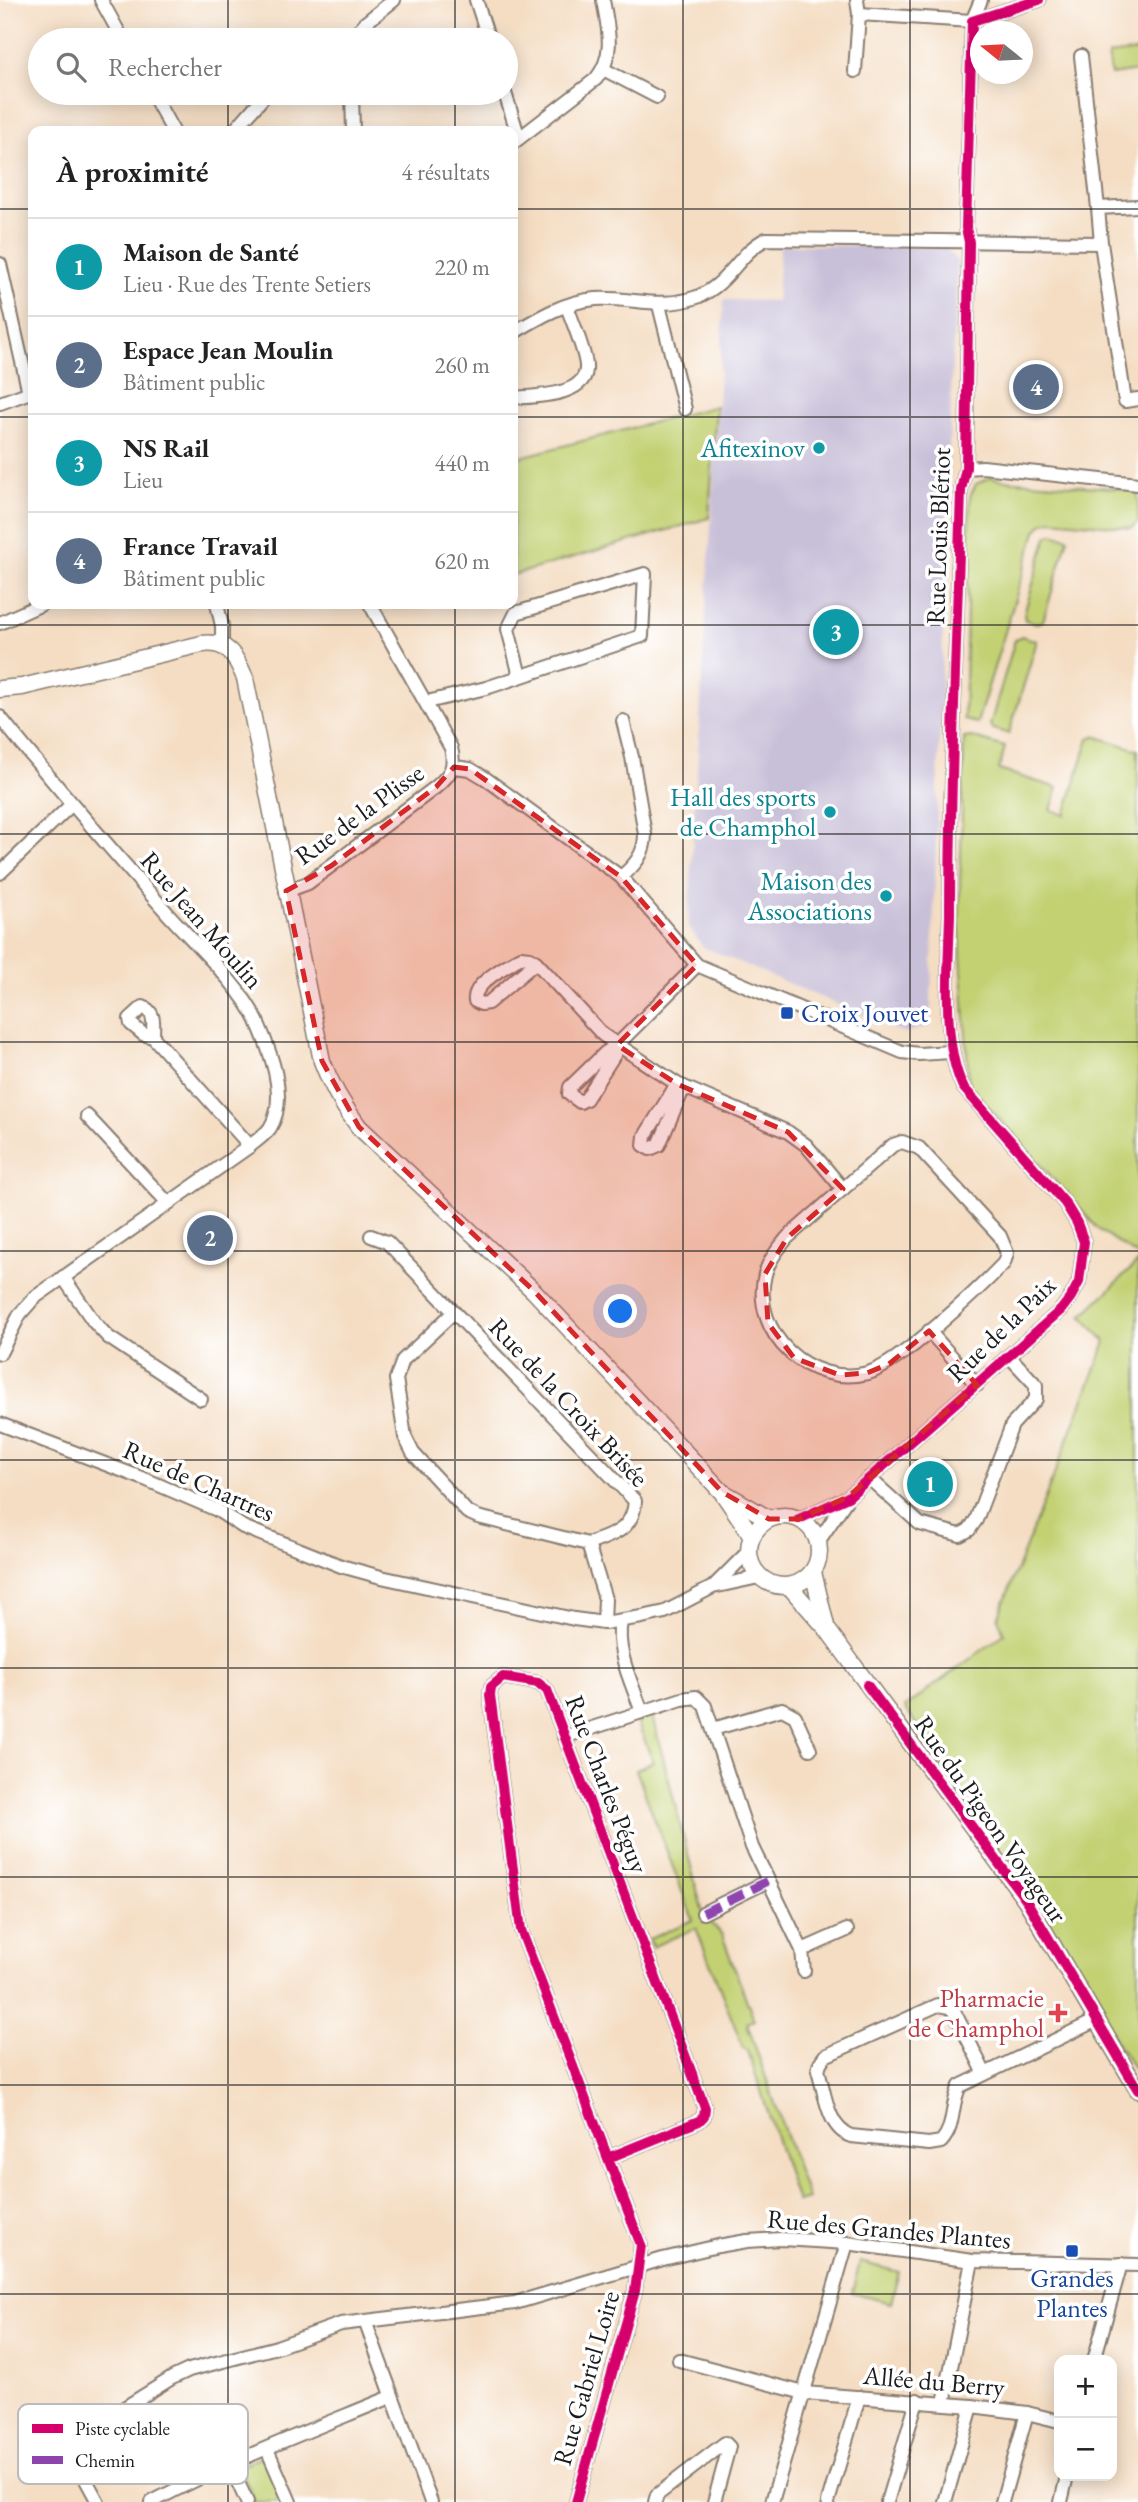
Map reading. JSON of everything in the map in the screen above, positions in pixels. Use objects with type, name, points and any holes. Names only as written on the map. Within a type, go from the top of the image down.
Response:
[{"type":"main road","points":[[0,689],[22,687],[202,644],[222,644],[228,647],[244,678],[322,1061],[342,1104],[359,1126],[534,1291],[722,1492],[750,1544],[751,1566],[759,1577],[773,1585],[789,1587],[813,1572],[819,1557],[818,1542],[811,1528],[799,1519],[784,1516],[769,1519],[759,1526],[750,1544]]},
{"type":"main road","points":[[722,1492],[769,1519]]},
{"type":"main road","name":"Rue du Pigeon Voyageur","points":[[813,1572],[827,1629]]},
{"type":"main road","name":"Rue du Pigeon Voyageur","points":[[789,1587],[827,1629],[1026,1900],[1138,2090]]},
{"type":"street","points":[[101,0],[116,28]]},
{"type":"street","points":[[361,28],[394,0]]},
{"type":"street","points":[[476,0],[485,28]]},
{"type":"street","points":[[518,138],[596,79],[603,69],[609,57],[610,40],[603,0]]},
{"type":"street","points":[[855,71],[859,14],[857,0]]},
{"type":"street","points":[[972,21],[981,0]]},
{"type":"street","points":[[859,14],[972,21],[1039,0]]},
{"type":"street","points":[[1081,56],[1101,243],[1125,401],[1138,399]]},
{"type":"street","points":[[603,69],[657,97]]},
{"type":"street","name":"Rue Louis Blériot","points":[[951,1052],[950,858],[961,490],[966,468],[969,242],[965,228],[970,80]]},
{"type":"street","points":[[159,105],[170,126]]},
{"type":"street","points":[[238,126],[257,105]]},
{"type":"street","points":[[352,105],[353,126]]},
{"type":"street","points":[[508,105],[513,126]]},
{"type":"street","points":[[1098,208],[1138,206]]},
{"type":"street","points":[[518,330],[550,312],[596,299],[659,305],[687,300],[709,291],[727,278],[754,247],[772,238],[1101,243]]},
{"type":"street","points":[[0,264],[28,380]]},
{"type":"street","points":[[659,305],[685,409]]},
{"type":"street","points":[[518,397],[561,393],[581,381],[586,366],[567,306]]},
{"type":"street","points":[[0,403],[28,393]]},
{"type":"street","points":[[966,468],[983,467],[1138,484]]},
{"type":"street","points":[[427,702],[486,688],[642,636],[645,575],[516,613],[508,629],[520,676]]},
{"type":"street","points":[[0,623],[31,609]]},
{"type":"street","points":[[218,609],[222,644]]},
{"type":"street","points":[[373,609],[451,748],[454,767],[470,769],[485,778],[621,877],[697,965],[902,1052],[919,1055],[951,1052]]},
{"type":"street","name":"Rue Jean Moulin","points":[[0,717],[72,804],[236,990],[256,1019],[276,1079],[279,1101],[268,1130],[250,1146],[34,1298],[20,1314],[0,1353]]},
{"type":"street","points":[[621,877],[640,857],[645,847],[632,757],[623,721]]},
{"type":"street","name":"Rue de la Plisse","points":[[286,891],[308,883],[436,787],[449,776],[454,767]]},
{"type":"street","points":[[0,873],[72,804]]},
{"type":"street","points":[[536,962],[488,1003],[475,1001],[474,995],[478,986],[521,957],[530,958],[536,962],[603,1035],[681,1086],[788,1132],[806,1145],[843,1189]]},
{"type":"street","points":[[617,1045],[697,965]]},
{"type":"street","points":[[153,1037],[250,1146]]},
{"type":"street","name":"Rue de la Paix","points":[[818,1542],[848,1497],[1060,1310],[1079,1282],[1084,1242],[1077,1223],[1065,1203],[963,1087],[951,1052]]},
{"type":"street","points":[[87,1116],[168,1203]]},
{"type":"street","points":[[910,1143],[919,1148],[1000,1236],[1007,1253],[1004,1263],[889,1364],[867,1373],[840,1375],[816,1370],[794,1358],[768,1323],[764,1297],[765,1274],[774,1253],[787,1238],[843,1189],[893,1145],[910,1143]]},
{"type":"street","name":"Rue de la Croix Brisée","points":[[371,1236],[387,1242],[454,1312],[635,1502],[634,1516],[620,1531],[587,1544],[478,1517],[467,1512],[412,1453],[405,1437],[396,1379],[403,1360],[454,1312]]},
{"type":"street","points":[[63,1277],[94,1322],[108,1337],[201,1399]]},
{"type":"street","points":[[929,1331],[977,1384]]},
{"type":"street","points":[[869,1478],[919,1524],[960,1535],[970,1530],[1012,1425],[1036,1399],[1036,1385],[1009,1356]]},
{"type":"street","name":"Rue de Chartres","points":[[0,1424],[148,1480],[217,1510],[243,1527],[267,1537],[341,1566],[381,1577],[574,1619],[604,1623],[665,1612],[713,1587]]},
{"type":"street","name":"Rue de la Paix","points":[[799,1519],[848,1497]]},
{"type":"street","points":[[587,1544],[605,1599],[604,1623]]},
{"type":"street","points":[[713,1587],[750,1544]]},
{"type":"street","points":[[713,1587],[759,1577]]},
{"type":"street","points":[[621,1621],[618,1635],[621,1649],[642,1712]]},
{"type":"street","name":"Rue Charles Péguy","points":[[608,2158],[699,2121],[704,2116],[705,2108],[544,1685],[503,1677],[491,1687],[490,1695],[521,1930],[641,2245],[640,2266]]},
{"type":"street","name":"Rue Charles Péguy","points":[[564,1737],[682,1699],[696,1697],[705,1706],[713,1729]]},
{"type":"street","points":[[804,1971],[802,1951],[752,1847],[713,1729],[782,1709],[795,1716],[810,1749]]},
{"type":"street","points":[[703,1913],[768,1881]]},
{"type":"street","points":[[802,1951],[846,1930]]},
{"type":"street","points":[[985,2074],[954,2011],[938,2005],[825,2056],[818,2070],[834,2124],[841,2132],[851,2136],[929,2144],[941,2142],[949,2133],[960,2086],[1097,2021]]},
{"type":"street","name":"Rue des Grandes Plantes","points":[[131,2404],[180,2374],[277,2347],[341,2324],[514,2303],[640,2266],[747,2241],[782,2239],[847,2243],[972,2261],[1138,2265]]},
{"type":"street","points":[[772,2502],[847,2243]]},
{"type":"street","points":[[944,2403],[972,2261]]},
{"type":"street","points":[[1095,2355],[1121,2264]]},
{"type":"street","name":"Rue Gabriel Loire","points":[[576,2502],[640,2266]]},
{"type":"street","points":[[365,2321],[427,2501]]},
{"type":"street","name":"Allée du Berry","points":[[679,2360],[804,2393],[917,2400],[1027,2413],[1054,2420]]},
{"type":"street","points":[[248,2457],[391,2397]]},
{"type":"street","points":[[828,2502],[859,2397]]},
{"type":"street","points":[[887,2502],[917,2400]]},
{"type":"street","points":[[945,2502],[972,2406]]},
{"type":"street","points":[[1002,2502],[1027,2413]]},
{"type":"street","points":[[655,2502],[657,2495],[725,2443],[729,2447],[714,2502]]},
{"type":"street","points":[[267,2449],[290,2502]]},
{"type":"street","points":[[1060,2502],[1066,2481]]},
{"type":"street","name":"Rue des Grandes Plantes","points":[[88,2484],[98,2502]]},
{"type":"street","points":[[152,2502],[190,2484]]},
{"type":"street","points":[[239,2484],[247,2502]]},
{"type":"highlighted area","points":[[454,767],[470,769],[621,877],[697,965],[617,1045],[677,1084],[788,1132],[843,1189],[787,1238],[765,1274],[768,1323],[794,1358],[840,1375],[867,1373],[889,1364],[929,1331],[977,1385],[848,1497],[799,1519],[769,1519],[722,1492],[534,1291],[359,1127],[322,1061],[286,891],[331,866],[436,787]]},
{"type":"shaded area","points":[[780,245],[945,247],[958,262],[952,363],[930,1026],[904,1033],[703,947],[688,926],[724,300],[777,301]]},
{"type":"green space","points":[[1138,51],[1138,71],[1111,75],[1108,55]]},
{"type":"green space","points":[[716,406],[709,518],[518,574],[518,458]]},
{"type":"green space","points":[[991,477],[1138,490],[1138,523],[1131,528],[1052,520],[1043,523],[1036,531],[977,723],[964,720],[970,496],[976,484]]},
{"type":"green space","points":[[1052,534],[1068,538],[1043,621],[1037,623],[1025,620],[1024,614],[1047,537]]},
{"type":"green space","points":[[1021,636],[1037,641],[1009,734],[993,729],[990,725],[1015,640]]},
{"type":"green space","points":[[1094,736],[1138,750],[1138,1256],[1099,1230],[969,1085],[959,922],[964,738],[971,737],[1005,747],[999,770],[1058,788],[1051,810],[1065,815],[1089,738]]},
{"type":"green space","points":[[1138,1262],[1138,2076],[905,1707],[1004,1634],[998,1618],[1106,1342],[1082,1316]]},
{"type":"green space","points":[[652,1715],[703,1913],[722,1935],[754,2020],[747,2023],[808,2199],[797,2202],[748,2051],[743,2047],[696,1928],[652,1947],[649,1939],[693,1920],[636,1770],[653,1762],[636,1718]]},
{"type":"green space","points":[[860,2262],[899,2272],[891,2303],[852,2293]]},
{"type":"green space","points":[[265,2455],[285,2502],[255,2502],[247,2484],[248,2462]]},
{"type":"marked path","points":[[703,1913],[768,1881]]},
{"type":"cycle path","points":[[799,1519],[848,1497],[1061,1310],[1079,1282],[1084,1242],[1077,1223],[1065,1203],[963,1087],[952,1048],[948,1002],[952,755],[961,490],[966,468],[969,242],[966,228],[972,21],[1039,0]]},
{"type":"cycle path","points":[[576,2502],[635,2291],[641,2245],[521,1930],[490,1695],[491,1687],[503,1677],[538,1683],[547,1690],[705,2108],[704,2116],[699,2121],[608,2158]]},
{"type":"cycle path","points":[[867,1685],[1026,1900],[1138,2090]]},
{"type":"place","name":"France Travail","points":[[1036,387]]},
{"type":"place","name":"Afitexinov","points":[[819,448]]},
{"type":"place","name":"NS Rail","points":[[836,632]]},
{"type":"place","name":"Hall des sports de Champhol","points":[[830,812]]},
{"type":"place","name":"Maison des Associations","points":[[886,896]]},
{"type":"place","name":"Croix Jouvet","points":[[787,1013]]},
{"type":"place","name":"Espace Jean Moulin","points":[[210,1238]]},
{"type":"place","name":"Maison de Santé","points":[[930,1484]]},
{"type":"place","name":"Pharmacie de Champhol","points":[[1058,2013]]},
{"type":"place","name":"Grandes Plantes","points":[[1072,2251]]}]
